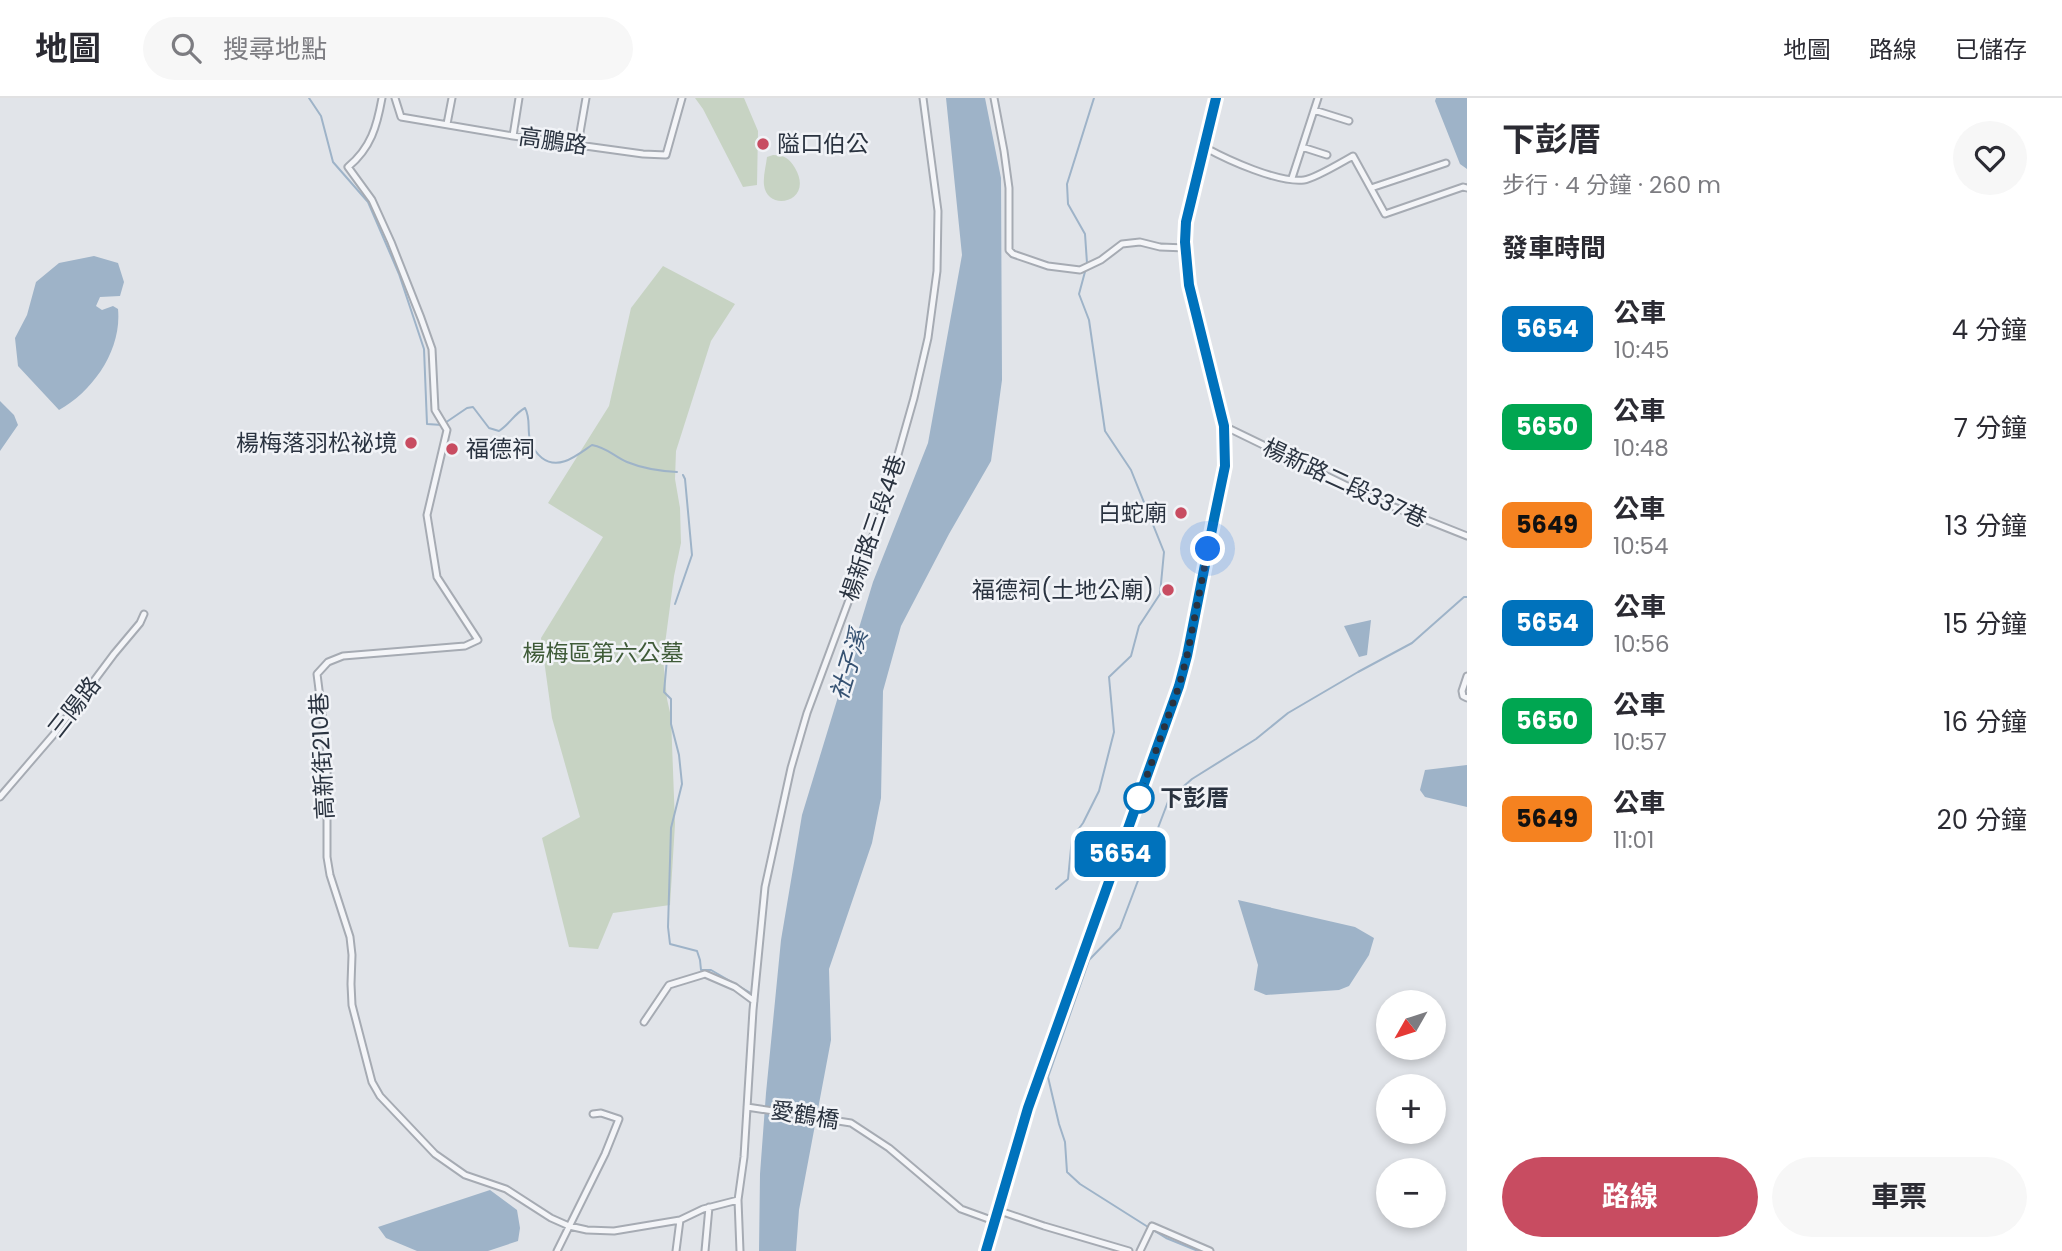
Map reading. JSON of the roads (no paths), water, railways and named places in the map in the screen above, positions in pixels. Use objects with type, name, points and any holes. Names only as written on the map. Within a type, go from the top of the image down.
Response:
[{"type":"main road","points":[[986,1251],[1049,1047],[1179,686],[1225,466],[1224,426],[1192,301],[1186,248],[1186,222],[1216,98]]},
{"type":"street","name":"高新街210巷","points":[[382,98],[376,128],[357,159],[348,167],[372,200],[432,349],[435,410],[447,430],[427,515],[438,577],[478,640],[464,646],[343,656],[328,662],[317,674],[327,753],[327,857],[350,937],[352,1005],[376,1091],[435,1154],[465,1175],[506,1189],[551,1218],[569,1226],[614,1231],[680,1220],[738,1200]]},
{"type":"street","name":"高鵬路","points":[[395,98],[401,117],[513,136],[666,155],[682,98]]},
{"type":"street","points":[[447,124],[452,98]]},
{"type":"street","points":[[513,136],[519,98]]},
{"type":"street","points":[[578,144],[586,98]]},
{"type":"street","name":"楊新路三段4巷","points":[[740,1251],[738,1200],[744,1157],[754,1001],[765,887],[791,768],[814,690],[882,511],[928,338],[937,271],[938,211],[923,98]]},
{"type":"street","points":[[994,98],[1009,188],[1009,250],[1013,254],[1048,266],[1080,270],[1101,260],[1122,244],[1140,242],[1160,247],[1186,248]]},
{"type":"street","points":[[1292,178],[1318,98]]},
{"type":"street","points":[[1314,110],[1349,121]]},
{"type":"street","points":[[1302,147],[1327,155]]},
{"type":"street","points":[[1206,148],[1241,165],[1283,178],[1304,180],[1353,156],[1384,214],[1465,188]]},
{"type":"street","points":[[1371,188],[1446,163]]},
{"type":"street","name":"楊新路二段337巷","points":[[1224,426],[1374,499],[1467,536]]},
{"type":"street","name":"三陽路","points":[[0,797],[63,723],[140,623],[144,614]]},
{"type":"street","points":[[1467,676],[1462,691],[1467,698]]},
{"type":"street","points":[[644,1022],[669,985],[705,974],[735,987],[754,1001]]},
{"type":"street","name":"愛鶴橋","points":[[747,1107],[851,1123],[889,1148],[961,1209],[994,1221]]},
{"type":"street","points":[[557,1251],[605,1154],[619,1119],[601,1113],[593,1114]]},
{"type":"street","points":[[705,1251],[709,1208]]},
{"type":"street","points":[[997,1210],[1129,1251]]},
{"type":"street","points":[[676,1251],[680,1220]]},
{"type":"street","points":[[1140,1251],[1150,1229],[1210,1251]]},
{"type":"water","points":[[946,98],[985,98],[1001,178],[1002,380],[991,461],[901,626],[883,691],[881,798],[872,843],[829,969],[831,1040],[799,1210],[796,1251],[759,1251],[760,1174],[781,940],[802,815],[873,582],[928,443],[962,255]]},
{"type":"water","points":[[1436,98],[1467,98],[1467,169],[1460,164]]},
{"type":"water","points":[[94,256],[118,263],[124,282],[120,296],[100,297],[96,306],[102,310],[113,306],[118,309],[115,339],[103,368],[94,381],[59,410],[18,366],[15,338],[27,315],[36,282],[59,263]]},
{"type":"water","points":[[0,401],[14,415],[18,425],[0,451]]},
{"type":"water","points":[[1371,620],[1367,655],[1359,657],[1344,626]]},
{"type":"water","points":[[1467,765],[1467,807],[1425,797],[1420,790],[1425,770]]},
{"type":"water","points":[[1238,900],[1355,927],[1374,938],[1369,955],[1349,986],[1339,990],[1266,995],[1254,990],[1258,965]]},
{"type":"water","points":[[490,1190],[517,1210],[520,1228],[518,1241],[488,1251],[417,1251],[386,1238],[378,1227]]},
{"type":"waterway","points":[[309,98],[321,116],[333,162],[368,202],[399,274],[424,349],[427,424],[442,425],[467,408],[473,407],[489,428],[499,431],[525,408],[531,442],[538,454],[548,462],[568,460],[592,445],[639,466],[677,472]]},
{"type":"waterway","name":"社子溪","points":[[1087,263],[1085,234],[1068,204],[1067,184],[1094,98]]},
{"type":"waterway","name":"社子溪","points":[[1056,889],[1068,879],[1072,838],[1099,791],[1114,732],[1109,677],[1131,656],[1139,626],[1160,594],[1164,552],[1131,470],[1105,431],[1089,320],[1079,294],[1086,268]]},
{"type":"waterway","points":[[675,604],[692,555],[683,475]]},
{"type":"waterway","points":[[1148,1227],[1080,1184],[1067,1172],[1065,1142],[1048,1077],[1089,960],[1120,928],[1169,799],[1192,779],[1256,739],[1288,713],[1412,643],[1467,597]]},
{"type":"waterway","points":[[668,648],[664,692],[671,699],[671,724],[679,755],[682,784],[671,828],[668,927],[670,944],[697,951],[701,970],[711,970],[749,992]]},
{"type":"waterway","points":[[1153,1230],[1198,1251]]},
{"type":"place","name":"隘口伯公","points":[[763,144]]},
{"type":"place","name":"楊梅落羽松祕境","points":[[411,443]]},
{"type":"place","name":"福德祠","points":[[452,449]]},
{"type":"place","name":"白蛇廟","points":[[1181,513]]},
{"type":"place","name":"福德祠(土地公廟)","points":[[1168,590]]},
{"type":"place","name":"下彭厝","points":[[1139,798]]},
{"type":"park label","name":"楊梅區第六公墓","points":[[603,653]]}]
